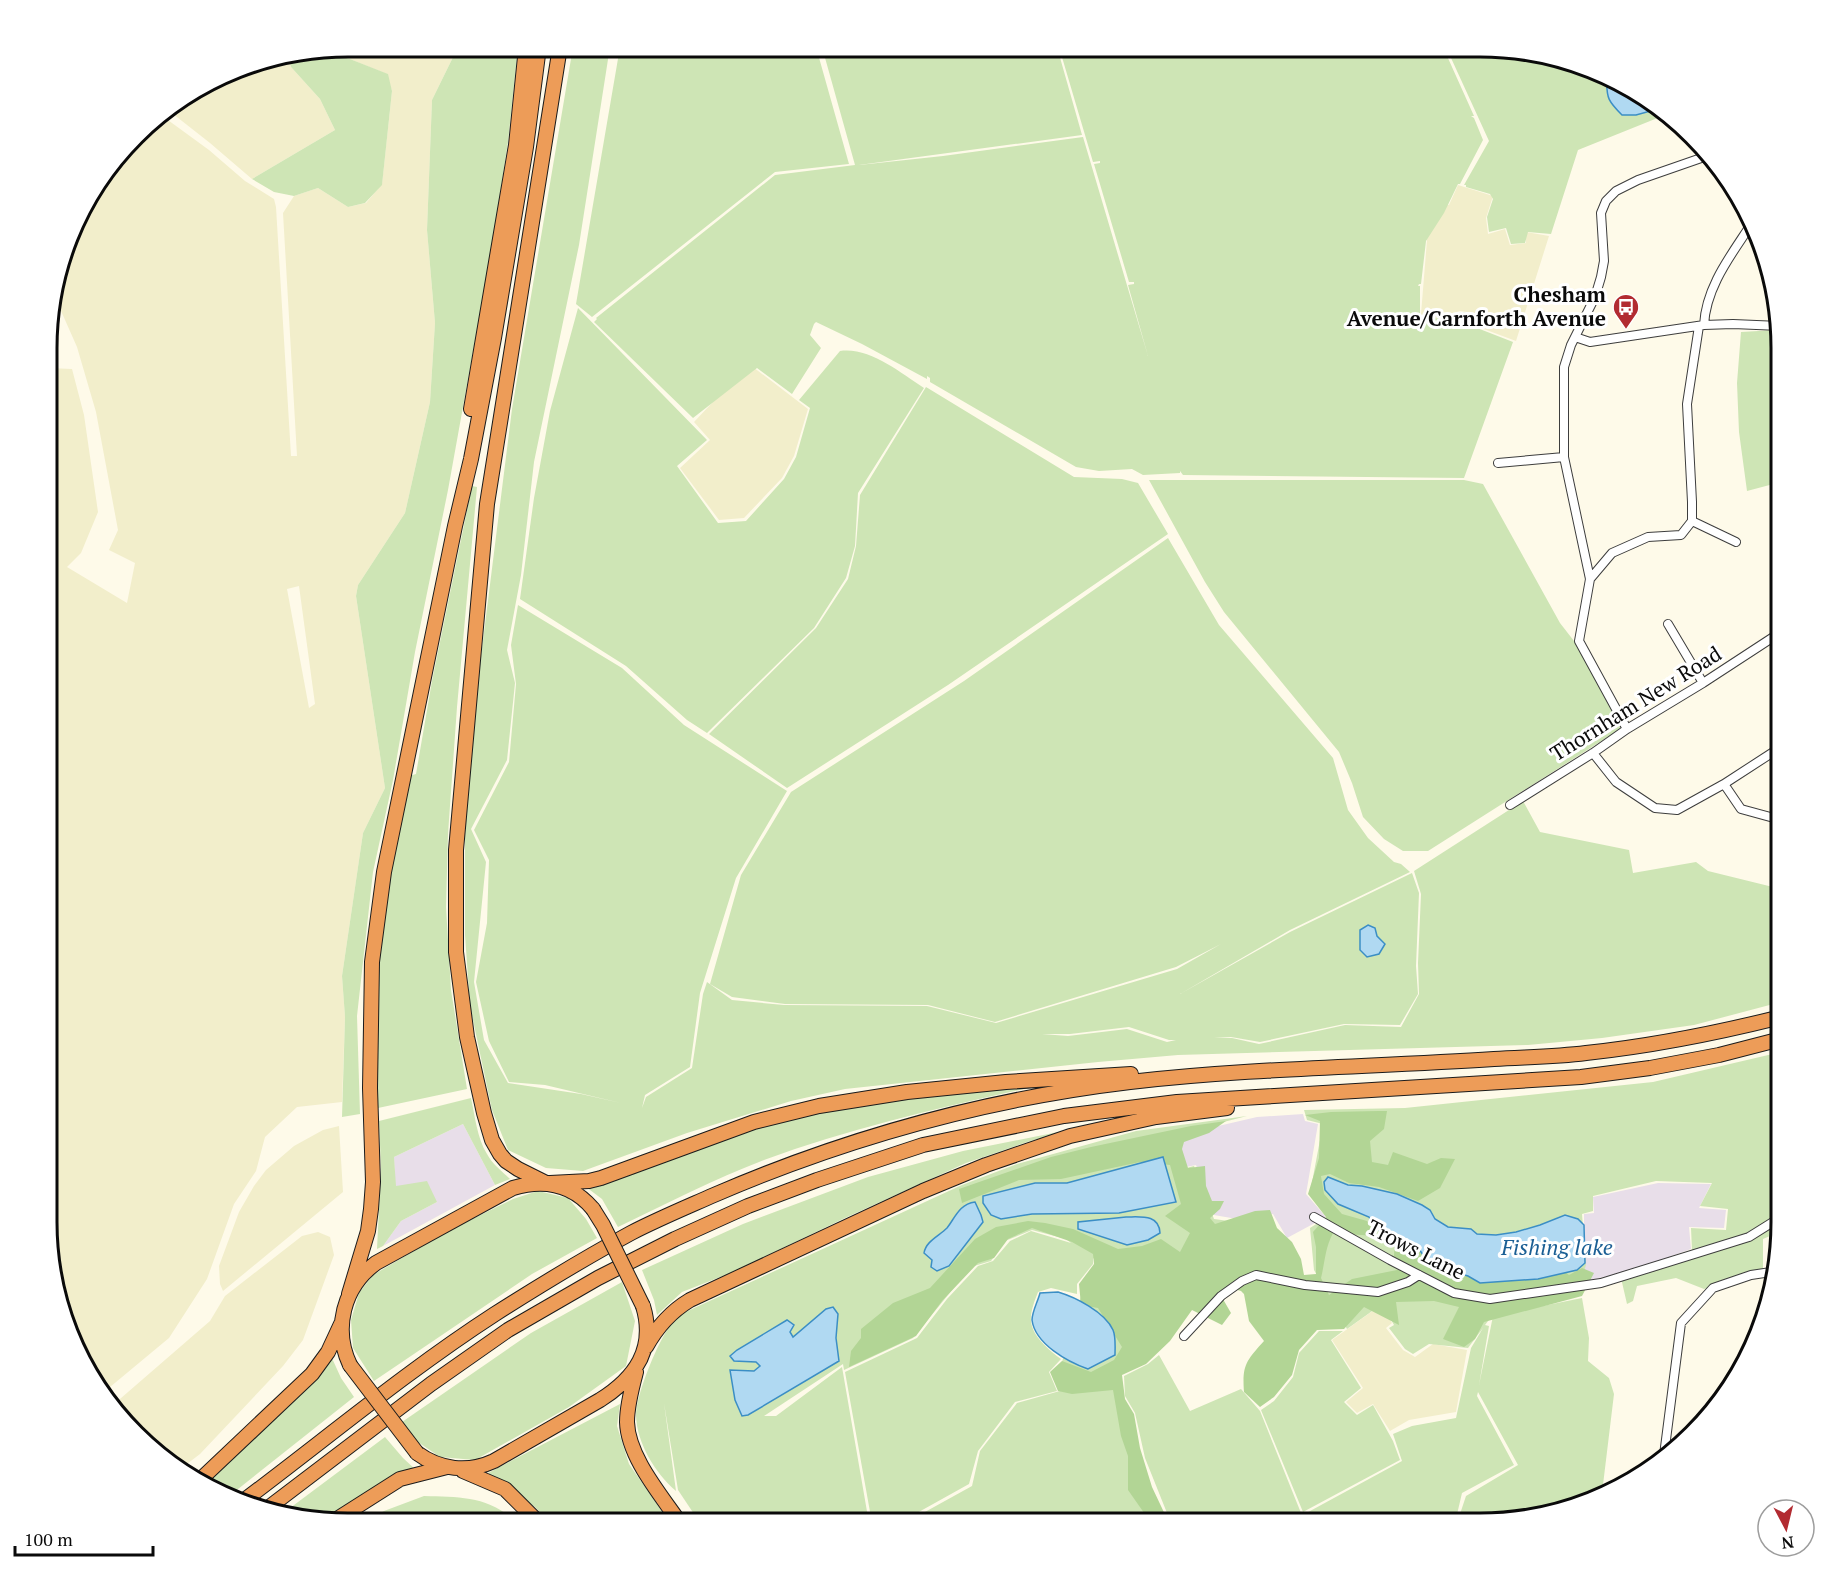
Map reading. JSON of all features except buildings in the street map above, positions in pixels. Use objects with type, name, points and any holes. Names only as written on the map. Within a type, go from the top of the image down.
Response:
[{"type":"highway","points":[[461,499],[463,456],[516,145],[525,57]]},
{"type":"highway","points":[[205,1475],[312,1374],[328,1352],[342,1322],[368,1231],[373,1182],[370,1088],[372,962],[384,872],[452,537],[471,459],[494,338],[526,147],[538,57]]},
{"type":"highway","points":[[559,57],[487,504],[456,850],[456,952],[467,1037],[492,1140],[506,1161],[548,1183],[570,1190],[593,1209],[643,1306],[647,1328],[646,1347]]},
{"type":"highway","points":[[250,1496],[403,1378],[496,1314],[633,1232],[753,1179],[813,1156],[893,1130],[1044,1095],[1128,1083],[1284,1070],[1581,1054],[1647,1046],[1771,1019]]},
{"type":"highway","points":[[274,1503],[431,1384],[508,1330],[598,1278],[675,1239],[748,1206],[816,1180],[923,1145],[1064,1116],[1177,1102],[1581,1077],[1719,1055],[1771,1042]]},
{"type":"highway","points":[[349,1294],[365,1272],[382,1259],[513,1188],[530,1184],[579,1182],[601,1178],[754,1122],[858,1099],[1006,1082],[1198,1070],[1284,1070]]},
{"type":"highway","points":[[674,1513],[645,1469],[630,1439],[627,1420],[632,1386],[646,1347],[668,1316],[690,1300],[941,1184],[986,1165],[1070,1136],[1156,1117],[1393,1089]]},
{"type":"highway","points":[[342,1322],[343,1343],[350,1365],[417,1453],[434,1463],[481,1478],[505,1489],[529,1513]]},
{"type":"highway","points":[[347,1513],[400,1479],[450,1468],[473,1468],[494,1461],[611,1393],[639,1364]]},
{"type":"street","points":[[1627,729],[1579,641],[1590,579],[1564,457],[1564,367],[1575,337],[1595,297],[1601,277],[1604,253],[1601,213],[1606,201],[1616,191],[1638,180],[1701,158]]},
{"type":"street","points":[[1590,579],[1612,553],[1648,537],[1681,535],[1692,521],[1687,404],[1701,325],[1707,301],[1720,272],[1747,231]]},
{"type":"street","points":[[1575,337],[1590,342],[1701,325],[1770,326]]},
{"type":"street","points":[[1498,463],[1564,457]]},
{"type":"street","points":[[1692,521],[1736,542]]},
{"type":"street","points":[[1668,624],[1704,683]]},
{"type":"street","name":"Thornham New Road","points":[[1510,806],[1771,639]]},
{"type":"street","points":[[1593,753],[1616,782],[1655,808],[1677,810],[1771,753]]},
{"type":"street","points":[[1724,783],[1741,809],[1771,817]]},
{"type":"street","name":"Trows Lane","points":[[1314,1217],[1454,1293],[1490,1299],[1601,1283],[1749,1237],[1771,1224]]},
{"type":"street","points":[[1665,1447],[1681,1323],[1713,1288],[1751,1275],[1766,1273]]},
{"type":"street","points":[[1184,1336],[1221,1296],[1242,1281],[1256,1275],[1305,1285],[1378,1292],[1419,1275]]},
{"type":"shaded area","points":[[345,57],[453,57],[432,100],[427,230],[435,323],[430,402],[405,513],[358,585],[356,596],[385,788],[363,833],[342,976],[345,1017],[342,1102],[297,1107],[265,1137],[256,1171],[234,1204],[207,1279],[169,1338],[109,1388],[87,1351],[72,1315],[59,1260],[57,1222],[57,368],[72,369],[84,415],[98,512],[81,553],[67,567],[127,603],[135,563],[109,550],[118,530],[96,412],[77,347],[60,307],[63,291],[79,237],[106,186],[142,142],[168,120],[209,150],[245,181],[274,199],[291,456],[297,456],[283,213],[294,196],[318,188],[348,207],[366,203],[382,184],[392,91],[387,74]],"holes":[[[299,586],[315,704],[309,708],[287,589]]]},
{"type":"shaded area","points":[[290,63],[320,99],[335,130],[252,179],[174,115],[219,87],[255,72]]},
{"type":"shaded area","points":[[1458,185],[1493,196],[1486,218],[1488,234],[1505,229],[1510,245],[1526,243],[1526,232],[1549,236],[1516,341],[1473,325],[1474,313],[1460,311],[1444,316],[1443,343],[1419,339],[1427,240],[1421,237],[1428,202],[1449,205]]},
{"type":"shaded area","points":[[753,367],[808,409],[794,456],[782,478],[744,518],[719,520],[680,468],[710,440],[694,422],[728,386]]},
{"type":"shaded area","points":[[1303,1114],[1305,1121],[1318,1124],[1306,1194],[1326,1217],[1287,1238],[1273,1214],[1237,1219],[1214,1215],[1196,1165],[1181,1168],[1171,1137],[1257,1117]]},
{"type":"shaded area","points":[[463,1124],[495,1185],[383,1246],[401,1221],[437,1202],[395,1186],[394,1157]]},
{"type":"shaded area","points":[[339,1126],[343,1192],[223,1291],[220,1284],[219,1266],[239,1212],[254,1186],[266,1170],[294,1146],[323,1130]]},
{"type":"shaded area","points":[[1658,1183],[1711,1184],[1699,1208],[1726,1210],[1724,1228],[1689,1227],[1691,1249],[1637,1269],[1584,1282],[1584,1214],[1594,1213],[1593,1197]]},
{"type":"shaded area","points":[[318,1232],[330,1237],[334,1255],[303,1340],[283,1366],[200,1454],[187,1464],[142,1428],[118,1400],[210,1321],[225,1296],[302,1236]]},
{"type":"shaded area","points":[[1381,1305],[1392,1323],[1386,1328],[1403,1350],[1415,1357],[1433,1344],[1467,1350],[1456,1412],[1409,1420],[1390,1431],[1373,1404],[1357,1413],[1346,1402],[1363,1388],[1332,1340]]},
{"type":"green space","points":[[345,57],[388,74],[392,91],[382,185],[365,203],[348,207],[318,188],[294,196],[274,192],[252,179],[335,130],[320,99],[290,63],[310,59]]},
{"type":"green space","points":[[453,57],[517,57],[508,142],[492,246],[393,780],[373,872],[357,1016],[360,1114],[342,1117],[345,1017],[342,976],[363,833],[385,788],[356,596],[358,585],[405,513],[430,402],[435,323],[427,230],[432,100]]},
{"type":"green space","points":[[571,57],[608,57],[579,245],[534,462],[521,575],[507,650],[515,683],[507,760],[471,829],[486,862],[474,982],[484,1040],[508,1083],[581,1094],[621,1103],[545,1085],[509,1082],[489,1041],[476,982],[487,923],[489,860],[474,830],[509,762],[516,684],[511,645],[518,605],[622,668],[684,725],[787,791],[736,878],[700,993],[690,1067],[645,1095],[642,1108],[646,1097],[692,1068],[703,994],[707,982],[732,1000],[784,1005],[927,1006],[996,1023],[1177,969],[1221,944],[1176,967],[995,1022],[928,1005],[785,1004],[732,997],[710,984],[741,875],[791,792],[964,681],[1168,538],[1219,625],[1333,758],[1348,810],[1368,838],[1394,862],[1401,864],[1410,872],[1290,930],[1180,994],[1290,932],[1412,873],[1419,893],[1416,966],[1418,994],[1400,1025],[1344,1024],[1260,1042],[1231,1037],[1214,1038],[1232,1038],[1259,1044],[1345,1025],[1401,1027],[1419,994],[1421,894],[1414,871],[1523,801],[1540,832],[1629,850],[1633,873],[1696,862],[1708,871],[1771,887],[1771,1005],[1694,1025],[1602,1038],[1528,1045],[1178,1055],[845,1089],[791,1101],[687,1133],[583,1171],[546,1168],[508,1150],[492,1110],[470,1006],[465,935],[465,837],[471,736],[512,409]],"holes":[[[1129,1027],[1169,1040],[1176,1040],[1167,1042],[1127,1029],[1068,1036],[1042,1034],[1070,1034]]]},
{"type":"green space","points":[[618,57],[819,57],[849,164],[775,172],[592,317],[576,304]]},
{"type":"green space","points":[[825,57],[1060,57],[1082,135],[859,165],[1083,137],[1148,356],[1128,285],[1134,282],[1129,282],[1094,164],[1100,161],[1093,162],[1062,57],[1447,57],[1483,140],[1444,213],[1426,241],[1421,284],[1418,286],[1420,286],[1420,321],[1452,316],[1452,313],[1467,312],[1472,314],[1472,326],[1513,342],[1464,478],[1183,475],[1180,471],[1180,473],[1143,475],[1132,469],[1099,471],[1076,467],[930,382],[927,376],[927,379],[816,322],[810,335],[821,348],[792,394],[757,368],[693,418],[594,322],[596,318],[775,175],[855,165]]},
{"type":"green space","points":[[1451,57],[1518,59],[1573,72],[1609,87],[1658,118],[1578,150],[1551,234],[1528,232],[1525,243],[1511,244],[1506,228],[1489,232],[1487,217],[1493,199],[1490,194],[1464,185],[1489,141]]},
{"type":"green space","points":[[578,308],[707,440],[677,466],[718,523],[746,521],[784,479],[796,457],[810,408],[799,400],[840,351],[862,353],[873,357],[924,388],[858,493],[855,546],[846,578],[814,628],[707,733],[687,720],[626,666],[520,599],[534,498],[550,411]]},
{"type":"green space","points":[[1770,330],[1771,348],[1771,485],[1747,491],[1739,432],[1737,383],[1741,332]]},
{"type":"green space","points":[[926,387],[1074,477],[1122,479],[1138,483],[1168,534],[948,685],[787,788],[709,734],[816,628],[848,579],[856,546],[860,495]]},
{"type":"green space","points":[[1149,480],[1464,480],[1483,484],[1560,623],[1574,641],[1622,728],[1428,851],[1403,851],[1384,839],[1363,817],[1339,752],[1224,612]]},
{"type":"green space","points":[[472,486],[477,487],[457,707],[448,834],[446,907],[451,990],[467,1089],[378,1108],[376,1024],[378,983],[393,858],[409,776],[416,774],[432,681]]},
{"type":"green space","points":[[1771,1054],[1771,1222],[1770,1236],[1763,1239],[1763,1269],[1704,1289],[1676,1278],[1637,1286],[1633,1301],[1627,1304],[1621,1278],[1692,1250],[1691,1228],[1726,1230],[1728,1209],[1700,1206],[1712,1183],[1656,1181],[1593,1196],[1593,1211],[1582,1214],[1586,1265],[1582,1278],[1494,1313],[1485,1325],[1489,1326],[1479,1385],[1493,1316],[1582,1298],[1589,1338],[1588,1361],[1609,1378],[1614,1394],[1603,1486],[1573,1498],[1518,1511],[1460,1513],[1466,1496],[1518,1465],[1478,1392],[1477,1396],[1514,1465],[1462,1493],[1457,1513],[1306,1513],[1402,1461],[1393,1434],[1412,1426],[1456,1418],[1471,1348],[1483,1328],[1468,1348],[1429,1344],[1413,1354],[1405,1349],[1389,1328],[1394,1325],[1382,1304],[1347,1329],[1314,1270],[1310,1228],[1329,1216],[1310,1193],[1323,1124],[1307,1120],[1304,1110],[1405,1108],[1653,1082]]},
{"type":"green space","points":[[1042,1085],[901,1118],[798,1148],[727,1175],[618,1227],[602,1199],[586,1187],[748,1130],[813,1113],[895,1099]]},
{"type":"green space","points":[[471,1098],[484,1148],[492,1161],[510,1179],[495,1185],[463,1124],[394,1157],[396,1186],[427,1181],[437,1202],[401,1221],[383,1246],[377,1249],[381,1168],[379,1121]]},
{"type":"green space","points":[[1387,1111],[1384,1129],[1370,1141],[1372,1162],[1388,1165],[1393,1152],[1427,1164],[1441,1158],[1455,1159],[1440,1188],[1418,1201],[1379,1187],[1349,1183],[1330,1174],[1321,1176],[1324,1194],[1342,1214],[1367,1221],[1375,1236],[1333,1233],[1321,1278],[1329,1295],[1352,1279],[1397,1270],[1408,1265],[1394,1256],[1395,1237],[1407,1235],[1425,1257],[1560,1267],[1569,1275],[1582,1268],[1594,1273],[1582,1296],[1484,1322],[1475,1339],[1464,1347],[1443,1339],[1459,1307],[1434,1301],[1396,1302],[1399,1325],[1364,1307],[1344,1329],[1317,1330],[1299,1350],[1292,1375],[1274,1397],[1260,1407],[1244,1392],[1244,1375],[1249,1359],[1264,1341],[1249,1321],[1244,1294],[1227,1287],[1220,1294],[1231,1313],[1222,1325],[1192,1310],[1170,1341],[1146,1364],[1122,1375],[1125,1399],[1134,1414],[1140,1448],[1152,1487],[1164,1513],[1144,1513],[1128,1490],[1128,1456],[1121,1436],[1113,1390],[1072,1394],[1058,1391],[1050,1372],[1062,1361],[1091,1372],[1114,1360],[1122,1347],[1098,1308],[1081,1305],[1079,1284],[1094,1264],[1093,1254],[1072,1242],[1032,1228],[1008,1239],[994,1258],[978,1263],[942,1301],[916,1336],[849,1367],[851,1351],[861,1338],[861,1329],[893,1303],[930,1288],[975,1239],[996,1227],[1028,1221],[1045,1223],[1073,1229],[1118,1249],[1142,1246],[1161,1239],[1180,1252],[1190,1233],[1165,1216],[1181,1204],[1170,1165],[1140,1162],[1061,1179],[1019,1180],[962,1203],[959,1189],[1051,1157],[1191,1126],[1226,1121],[1209,1133],[1184,1142],[1182,1149],[1188,1168],[1205,1166],[1206,1186],[1212,1201],[1224,1201],[1220,1209],[1210,1218],[1215,1224],[1255,1211],[1270,1210],[1277,1228],[1292,1242],[1301,1259],[1304,1275],[1316,1274],[1316,1247],[1313,1232],[1326,1217],[1308,1194],[1319,1158],[1320,1121],[1305,1115]]},
{"type":"green space","points":[[1247,1116],[1169,1136],[1179,1170],[1194,1166],[1214,1219],[1236,1222],[1191,1310],[1114,1378],[1159,1513],[923,1513],[972,1486],[980,1451],[1017,1403],[1067,1389],[1062,1362],[1082,1293],[1098,1262],[1093,1258],[1093,1264],[1077,1284],[1077,1294],[1051,1288],[1038,1292],[1033,1306],[1031,1321],[1034,1332],[1046,1347],[1061,1359],[1049,1372],[1057,1391],[1015,1402],[978,1451],[969,1484],[917,1513],[870,1513],[845,1372],[917,1338],[947,1299],[978,1266],[993,1261],[1010,1241],[1031,1231],[1071,1243],[1066,1239],[1032,1230],[1005,1241],[991,1261],[974,1266],[913,1338],[844,1370],[843,1364],[764,1416],[776,1416],[842,1367],[867,1513],[693,1513],[678,1490],[664,1403],[676,1491],[654,1466],[640,1437],[637,1426],[637,1408],[646,1376],[659,1345],[666,1331],[679,1315],[962,1185],[1017,1164],[1136,1131]]},
{"type":"green space","points":[[1098,1124],[1030,1141],[966,1163],[733,1272],[682,1292],[657,1315],[654,1300],[642,1270],[743,1224],[868,1177],[963,1151]]},
{"type":"green space","points":[[538,1191],[568,1198],[586,1219],[597,1238],[532,1274],[374,1381],[353,1348],[351,1320],[359,1293],[373,1275],[448,1231],[513,1199]]},
{"type":"green space","points":[[622,1282],[635,1321],[626,1366],[569,1407],[475,1460],[440,1457],[412,1438],[402,1422],[531,1333]]},
{"type":"green space","points":[[1319,1331],[1343,1331],[1331,1340],[1361,1388],[1344,1402],[1357,1415],[1373,1405],[1393,1441],[1400,1460],[1303,1512],[1261,1410],[1274,1401],[1293,1377],[1299,1353]]},
{"type":"green space","points":[[1159,1355],[1190,1411],[1241,1389],[1260,1411],[1301,1513],[1167,1513],[1145,1458],[1135,1413],[1125,1396],[1124,1376],[1148,1364]]},
{"type":"green space","points":[[331,1356],[341,1378],[354,1397],[236,1491],[210,1478]]},
{"type":"green space","points":[[620,1404],[617,1426],[629,1464],[663,1513],[541,1513],[488,1473]]},
{"type":"green space","points":[[385,1437],[416,1470],[380,1485],[335,1512],[291,1507]]},
{"type":"green space","points":[[424,1496],[474,1500],[505,1513],[380,1513]]},
{"type":"water","points":[[1607,86],[1649,111],[1636,115],[1622,115],[1611,103]]},
{"type":"water","points":[[1368,925],[1375,928],[1377,936],[1385,944],[1379,954],[1367,957],[1360,950],[1360,930]]},
{"type":"water","points":[[1163,1157],[1176,1202],[1119,1213],[1032,1214],[1001,1219],[991,1215],[983,1203],[983,1196],[1035,1183],[1067,1183]]},
{"type":"water","name":"Fishing lake","points":[[1328,1177],[1348,1185],[1397,1194],[1430,1210],[1435,1219],[1448,1227],[1471,1229],[1477,1234],[1496,1235],[1516,1232],[1565,1215],[1578,1219],[1584,1225],[1585,1263],[1577,1270],[1538,1279],[1480,1283],[1468,1276],[1430,1265],[1419,1249],[1408,1241],[1383,1234],[1369,1217],[1338,1204],[1325,1190],[1324,1182]]},
{"type":"water","points":[[975,1202],[983,1222],[949,1266],[937,1271],[931,1267],[932,1260],[924,1253],[925,1249],[947,1228],[961,1208]]},
{"type":"water","points":[[1143,1217],[1153,1220],[1159,1227],[1160,1233],[1148,1240],[1127,1245],[1078,1229],[1078,1222]]},
{"type":"water","points":[[1058,1292],[1081,1301],[1097,1311],[1109,1323],[1114,1333],[1115,1355],[1088,1369],[1062,1357],[1039,1337],[1032,1320],[1040,1293]]},
{"type":"water","points":[[833,1307],[838,1314],[836,1338],[839,1361],[748,1415],[742,1416],[735,1400],[730,1370],[754,1371],[760,1366],[756,1362],[734,1361],[730,1356],[787,1320],[794,1325],[790,1332],[793,1337],[826,1309]]},
{"type":"place","name":"Chesham Avenue/Carnforth Avenue","points":[[1626,330]]}]
